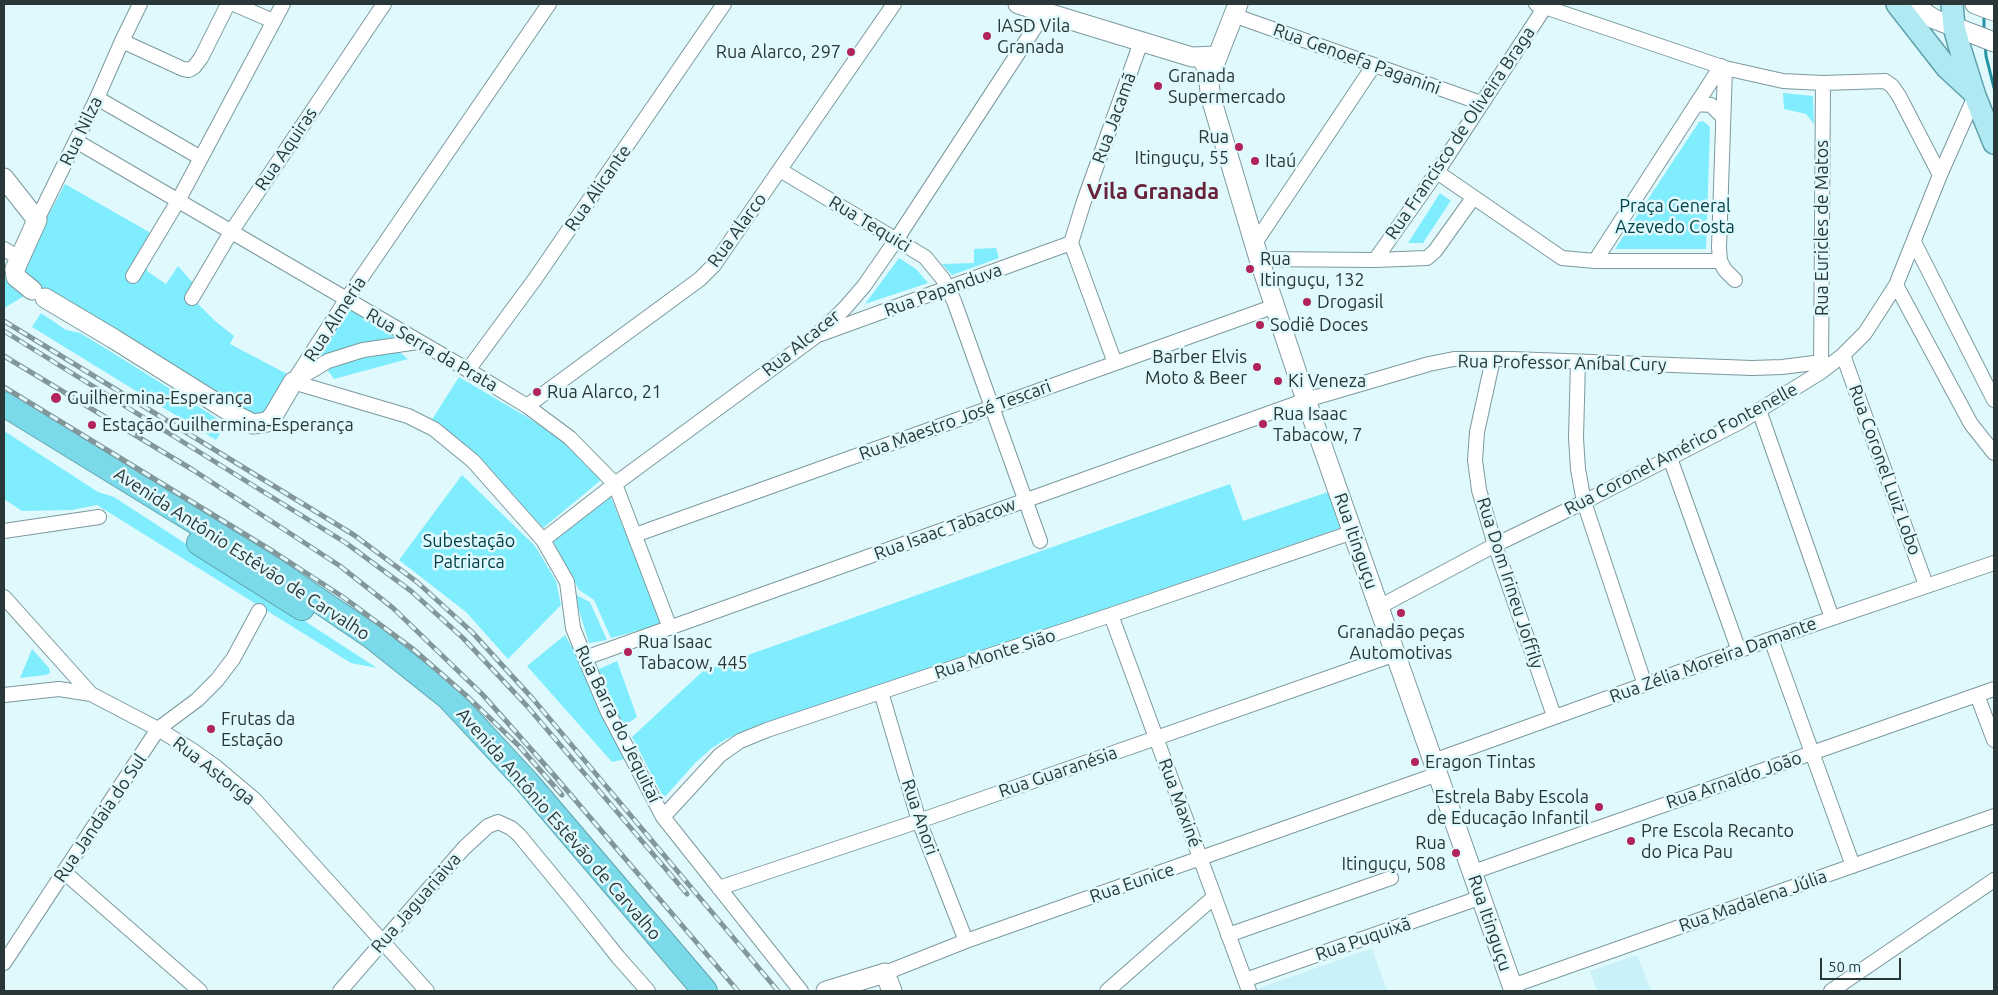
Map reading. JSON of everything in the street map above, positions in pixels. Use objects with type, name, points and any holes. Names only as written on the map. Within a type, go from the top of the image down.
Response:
[{"type":"highway","name":"Avenida Antônio Estêvão de Carvalho","points":[[4,404],[274,570],[374,638],[448,697],[526,781],[705,991]]},
{"type":"highway","name":"Avenida Antônio Estêvão de Carvalho","points":[[4,423],[161,518],[358,643],[404,678],[446,713],[496,766],[688,991]]},
{"type":"main road","points":[[1018,4],[1182,54],[1210,57]]},
{"type":"main road","points":[[1897,4],[1946,68],[1975,95]]},
{"type":"main road","points":[[1911,4],[1934,19],[1994,42]]},
{"type":"main road","points":[[1952,4],[1975,95],[1994,143]]},
{"type":"main road","points":[[1975,4],[1994,11]]},
{"type":"main road","points":[[1209,86],[1210,57],[1235,9]]},
{"type":"main road","points":[[1182,54],[1209,86]]},
{"type":"main road","name":"Rua Itinguçu","points":[[1209,86],[1216,117],[1257,251],[1306,400],[1513,989]]},
{"type":"main road","points":[[4,178],[37,220]]},
{"type":"main road","name":"Rua Nilza","points":[[11,253],[37,220]]},
{"type":"main road","name":"Rua Almeria","points":[[11,253],[16,277],[39,294],[253,424],[267,422],[273,416],[293,382]]},
{"type":"main road","points":[[885,973],[892,991]]},
{"type":"main road","name":"Rua Eunice","points":[[826,991],[885,973]]},
{"type":"street","name":"Rua Nilza","points":[[37,220],[97,98],[140,4]]},
{"type":"street","points":[[122,41],[189,70],[201,58],[228,4]]},
{"type":"street","points":[[234,4],[273,21]]},
{"type":"street","points":[[133,276],[178,201],[283,4]]},
{"type":"street","name":"Rua Aquiras","points":[[192,298],[231,232],[384,4]]},
{"type":"street","name":"Rua Almeria","points":[[293,382],[346,300],[549,4]]},
{"type":"street","name":"Rua Alicante","points":[[468,370],[551,256],[724,4]]},
{"type":"street","name":"Rua Alarco","points":[[527,406],[700,279],[720,256],[894,4]]},
{"type":"street","points":[[1540,5],[1723,67],[1783,81],[1823,84],[1884,81],[1892,86],[1899,96],[1940,175]]},
{"type":"street","name":"Rua Francisco de Oliveira Braga","points":[[1375,260],[1437,172],[1540,5]]},
{"type":"street","name":"Rua Genoefa Paganini","points":[[1235,9],[1374,65],[1481,103]]},
{"type":"street","name":"Rua Alcacer","points":[[544,540],[615,484],[816,336],[864,286],[1045,12]]},
{"type":"street","name":"Rua Jacamã","points":[[1071,243],[1084,201],[1141,42]]},
{"type":"street","points":[[1374,65],[1257,251],[1375,260],[1427,258],[1435,251],[1473,198]]},
{"type":"street","points":[[1595,261],[1696,104],[1723,67]]},
{"type":"street","points":[[1723,67],[1724,116],[1719,247],[1720,261],[1725,270],[1735,280]]},
{"type":"street","name":"Rua Euricles de Matos","points":[[1822,367],[1823,84]]},
{"type":"street","name":"Rua Coronel Américo Fontenelle","points":[[1379,607],[1495,544],[1584,502],[1759,410],[1843,355],[1865,333],[1896,285],[1940,175],[1975,95]]},
{"type":"street","points":[[97,98],[201,158]]},
{"type":"street","points":[[1696,104],[1711,106],[1724,116]]},
{"type":"street","name":"Rua Coronel Américo Fontenelle","points":[[1955,142],[1969,130],[1986,122]]},
{"type":"street","name":"Rua Serra da Prata","points":[[76,142],[468,370],[527,406],[570,438],[615,484],[670,628]]},
{"type":"street","name":"Rua Tequici","points":[[780,170],[925,257],[950,289],[1040,541]]},
{"type":"street","points":[[1437,172],[1562,258],[1595,261],[1720,261]]},
{"type":"street","points":[[1914,242],[1994,400]]},
{"type":"street","points":[[1071,243],[1115,363]]},
{"type":"street","name":"Rua Papanduva","points":[[816,336],[950,289],[1071,243]]},
{"type":"street","points":[[1896,285],[1971,424],[1994,453]]},
{"type":"street","name":"Rua Maestro José Tescari","points":[[635,534],[1275,306]]},
{"type":"street","points":[[293,382],[328,361],[363,350],[418,342]]},
{"type":"street","name":"Rua Coronel Luiz Lobo","points":[[1843,355],[1926,585]]},
{"type":"street","name":"Rua Professor Aníbal Cury","points":[[1306,400],[1429,364],[1454,359],[1752,368],[1822,367]]},
{"type":"street","name":"Rua Dom Irineu Joffily","points":[[1493,359],[1476,432],[1475,460],[1480,490],[1495,544],[1554,716]]},
{"type":"street","points":[[1578,362],[1576,438],[1584,502],[1645,685]]},
{"type":"street","name":"Rua Barra do Jequitaí","points":[[293,382],[408,416],[434,430],[473,462],[544,540],[567,582],[573,628],[584,658],[607,710],[663,817],[801,991]]},
{"type":"street","name":"Rua Isaac Tabacow","points":[[584,658],[1306,400]]},
{"type":"street","points":[[1759,410],[1832,618]]},
{"type":"street","points":[[1670,458],[1739,651]]},
{"type":"street","points":[[4,530],[99,517]]},
{"type":"street","name":"Rua Monte Sião","points":[[663,817],[720,755],[740,741],[767,730],[1353,532]]},
{"type":"street","name":"Rua Zélia Moreira Damante","points":[[1436,768],[1554,716],[1926,585],[1994,563]]},
{"type":"street","name":"Rua Astorga","points":[[4,597],[90,694],[158,729],[216,767],[254,800],[427,991]]},
{"type":"street","name":"Rua Jandaia do Sul","points":[[4,963],[158,729],[197,700],[218,680],[233,659],[259,611]]},
{"type":"street","name":"Rua Maxiné","points":[[1112,615],[1247,986]]},
{"type":"street","points":[[1771,639],[1853,866]]},
{"type":"street","name":"Rua Guaranésia","points":[[719,888],[919,821],[1396,654]]},
{"type":"street","points":[[4,695],[58,689],[90,694]]},
{"type":"street","name":"Rua Arnaldo João","points":[[1473,872],[1994,689]]},
{"type":"street","name":"Rua Anori","points":[[881,692],[919,821],[966,941]]},
{"type":"street","points":[[1977,695],[1994,740]]},
{"type":"street","name":"Rua Eunice","points":[[885,973],[966,941],[1200,859],[1436,768]]},
{"type":"street","name":"Rua Madalena Júlia","points":[[1513,989],[1853,866],[1993,819]]},
{"type":"street","name":"Rua Jaguariaiva","points":[[340,991],[464,848],[488,826],[498,822],[511,828],[518,835],[648,991]]},
{"type":"street","points":[[64,872],[200,991]]},
{"type":"street","points":[[1228,935],[1391,878]]},
{"type":"street","points":[[1831,991],[1994,880]]},
{"type":"street","points":[[1107,991],[1214,897]]},
{"type":"street","name":"Rua Puquixã","points":[[1247,986],[1482,898]]},
{"type":"shaded area","points":[[1372,948],[1387,991],[1258,991],[1257,989]]},
{"type":"shaded area","points":[[1637,955],[1651,991],[1597,991],[1590,971]]},
{"type":"green space","points":[[1783,93],[1813,96],[1814,124],[1806,114],[1784,109]]},
{"type":"green space","name":"Praça General Azevedo Costa","points":[[1703,121],[1710,127],[1706,249],[1615,249],[1699,122]]},
{"type":"green space","points":[[65,184],[149,232],[147,271],[166,284],[178,266],[193,283],[198,304],[234,336],[230,344],[291,376],[267,418],[247,418],[217,391],[73,310],[18,272]]},
{"type":"green space","points":[[1440,193],[1451,201],[1423,243],[1408,243]]},
{"type":"green space","points":[[996,248],[999,258],[952,275],[942,264],[974,263],[974,249]]},
{"type":"green space","points":[[899,258],[916,269],[928,283],[865,304]]},
{"type":"green space","points":[[4,277],[26,295],[4,308]]},
{"type":"green space","points":[[350,310],[400,338],[346,348],[314,362],[345,314]]},
{"type":"green space","points":[[41,313],[66,330],[80,333],[226,424],[216,440],[32,327]]},
{"type":"green space","points":[[396,349],[408,359],[334,379],[326,368]]},
{"type":"green space","points":[[459,377],[562,440],[586,462],[601,480],[543,528],[507,488],[453,437],[431,421]]},
{"type":"green space","points":[[4,431],[98,492],[114,497],[377,668],[351,663],[97,505],[72,510],[22,511],[4,499]]},
{"type":"green space","name":"Subestação Patriarca","points":[[462,475],[535,546],[556,581],[561,605],[508,659],[466,612],[399,560]]},
{"type":"green space","points":[[1230,484],[1243,521],[1328,492],[1340,528],[980,652],[758,725],[726,739],[712,748],[695,763],[664,798],[632,737],[703,671]]},
{"type":"green space","points":[[611,497],[662,624],[611,638],[594,600],[579,590],[553,541]]},
{"type":"green space","points":[[574,594],[590,602],[607,640],[589,643]]},
{"type":"green space","points":[[565,635],[625,759],[612,762],[527,666]]},
{"type":"green space","points":[[32,649],[49,668],[50,673],[20,678]]},
{"type":"green space","points":[[617,661],[637,717],[622,727],[597,670]]},
{"type":"waterway","points":[[1984,15],[1984,31]]},
{"type":"waterway","points":[[1985,44],[1994,88]]},
{"type":"railway","points":[[4,321],[354,535],[417,582],[472,632],[533,699],[778,991]]},
{"type":"railway","points":[[4,331],[346,543],[411,591],[463,638],[527,706],[687,894]]},
{"type":"railway","points":[[4,356],[193,470],[340,566],[393,608],[483,695],[738,991]]},
{"type":"railway","points":[[4,387],[274,552],[343,597],[413,649],[469,698],[519,746],[562,795]]},
{"type":"place","name":"IASD Vila Granada","points":[[987,36]]},
{"type":"place","name":"Rua Alarco, 297","points":[[851,52]]},
{"type":"place","name":"Granada Supermercado","points":[[1158,86]]},
{"type":"place","name":"Rua Itinguçu, 55","points":[[1239,147]]},
{"type":"place","name":"Itaú","points":[[1255,161]]},
{"type":"place","name":"Rua Itinguçu, 132","points":[[1250,269]]},
{"type":"place","name":"Drogasil","points":[[1307,302]]},
{"type":"place","name":"Sodiê Doces","points":[[1260,325]]},
{"type":"place","name":"Barber Elvis Moto & Beer","points":[[1257,367]]},
{"type":"place","name":"Ki Veneza","points":[[1278,381]]},
{"type":"place","name":"Rua Alarco, 21","points":[[537,392]]},
{"type":"place","name":"Guilhermina-Esperança","points":[[56,398]]},
{"type":"place","name":"Rua Isaac Tabacow, 7","points":[[1263,424]]},
{"type":"place","name":"Estação Guilhermina-Esperança","points":[[92,425]]},
{"type":"place","name":"Granadão peças Automotivas","points":[[1401,613]]},
{"type":"place","name":"Rua Isaac Tabacow, 445","points":[[628,652]]},
{"type":"place","name":"Frutas da Estação","points":[[211,729]]},
{"type":"place","name":"Eragon Tintas","points":[[1415,762]]},
{"type":"place","name":"Estrela Baby Escola de Educação Infantil","points":[[1599,807]]},
{"type":"place","name":"Pre Escola Recanto do Pica Pau","points":[[1631,841]]},
{"type":"place","name":"Rua Itinguçu, 508","points":[[1456,853]]},
{"type":"district","name":"Vila Granada","points":[[1153,192]]}]
